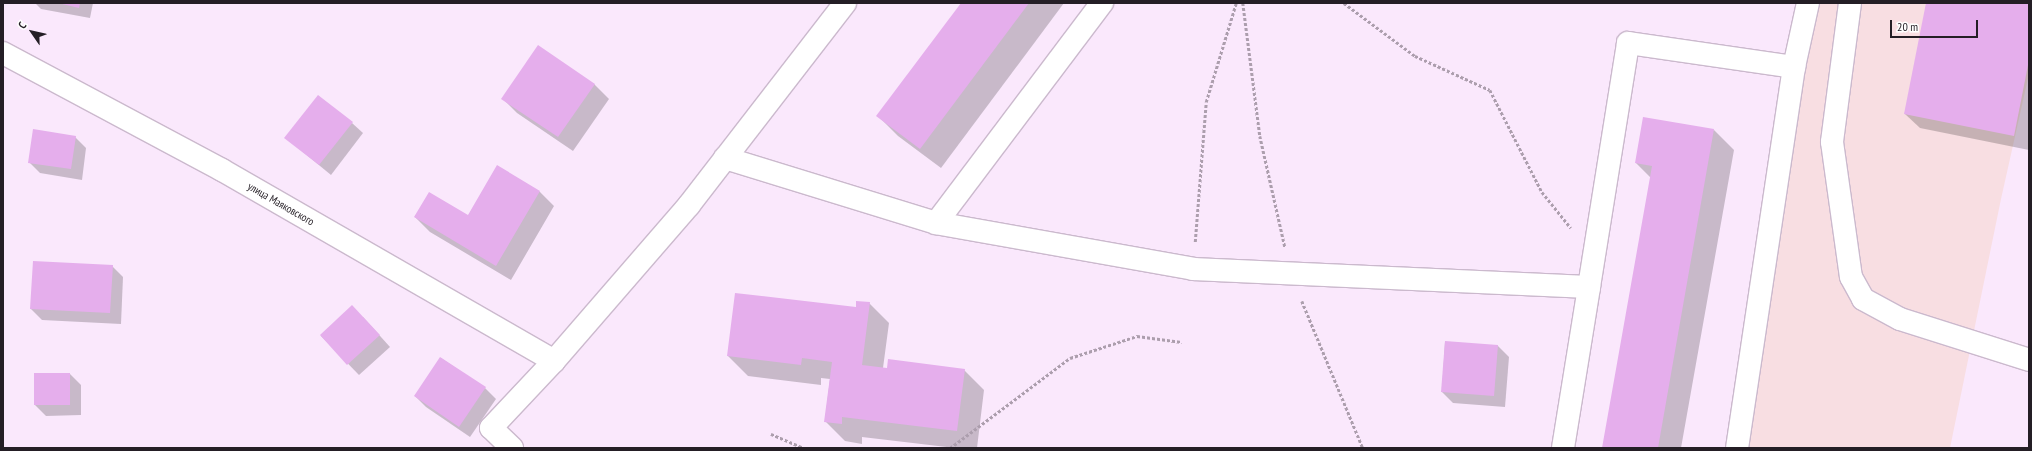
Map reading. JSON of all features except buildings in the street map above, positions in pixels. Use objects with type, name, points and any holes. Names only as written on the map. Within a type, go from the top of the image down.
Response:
[{"type":"street","points":[[512,448],[491,428],[554,361],[689,205],[845,3]]},
{"type":"street","points":[[936,223],[1102,3]]},
{"type":"street","points":[[1737,448],[1794,67],[1808,3]]},
{"type":"street","points":[[1850,3],[1832,142],[1851,277],[1863,299],[1900,319],[2029,360]]},
{"type":"street","points":[[1563,448],[1628,43],[1794,67]]},
{"type":"street","name":"улица Маяковского","points":[[3,53],[222,170],[554,361]]},
{"type":"street","points":[[725,158],[936,223],[1193,269],[1588,287]]},
{"type":"path","points":[[1193,269],[1206,102],[1236,3]]},
{"type":"path","points":[[1243,3],[1260,136],[1291,274],[1363,448]]},
{"type":"path","points":[[1344,3],[1415,56],[1490,90],[1542,192],[1593,256]]},
{"type":"path","points":[[950,448],[1070,358],[1137,336],[1182,342]]},
{"type":"path","points":[[771,434],[804,448]]},
{"type":"shaded area","points":[[1812,3],[2029,3],[2029,74],[2001,199],[1950,448],[1738,448]]}]
